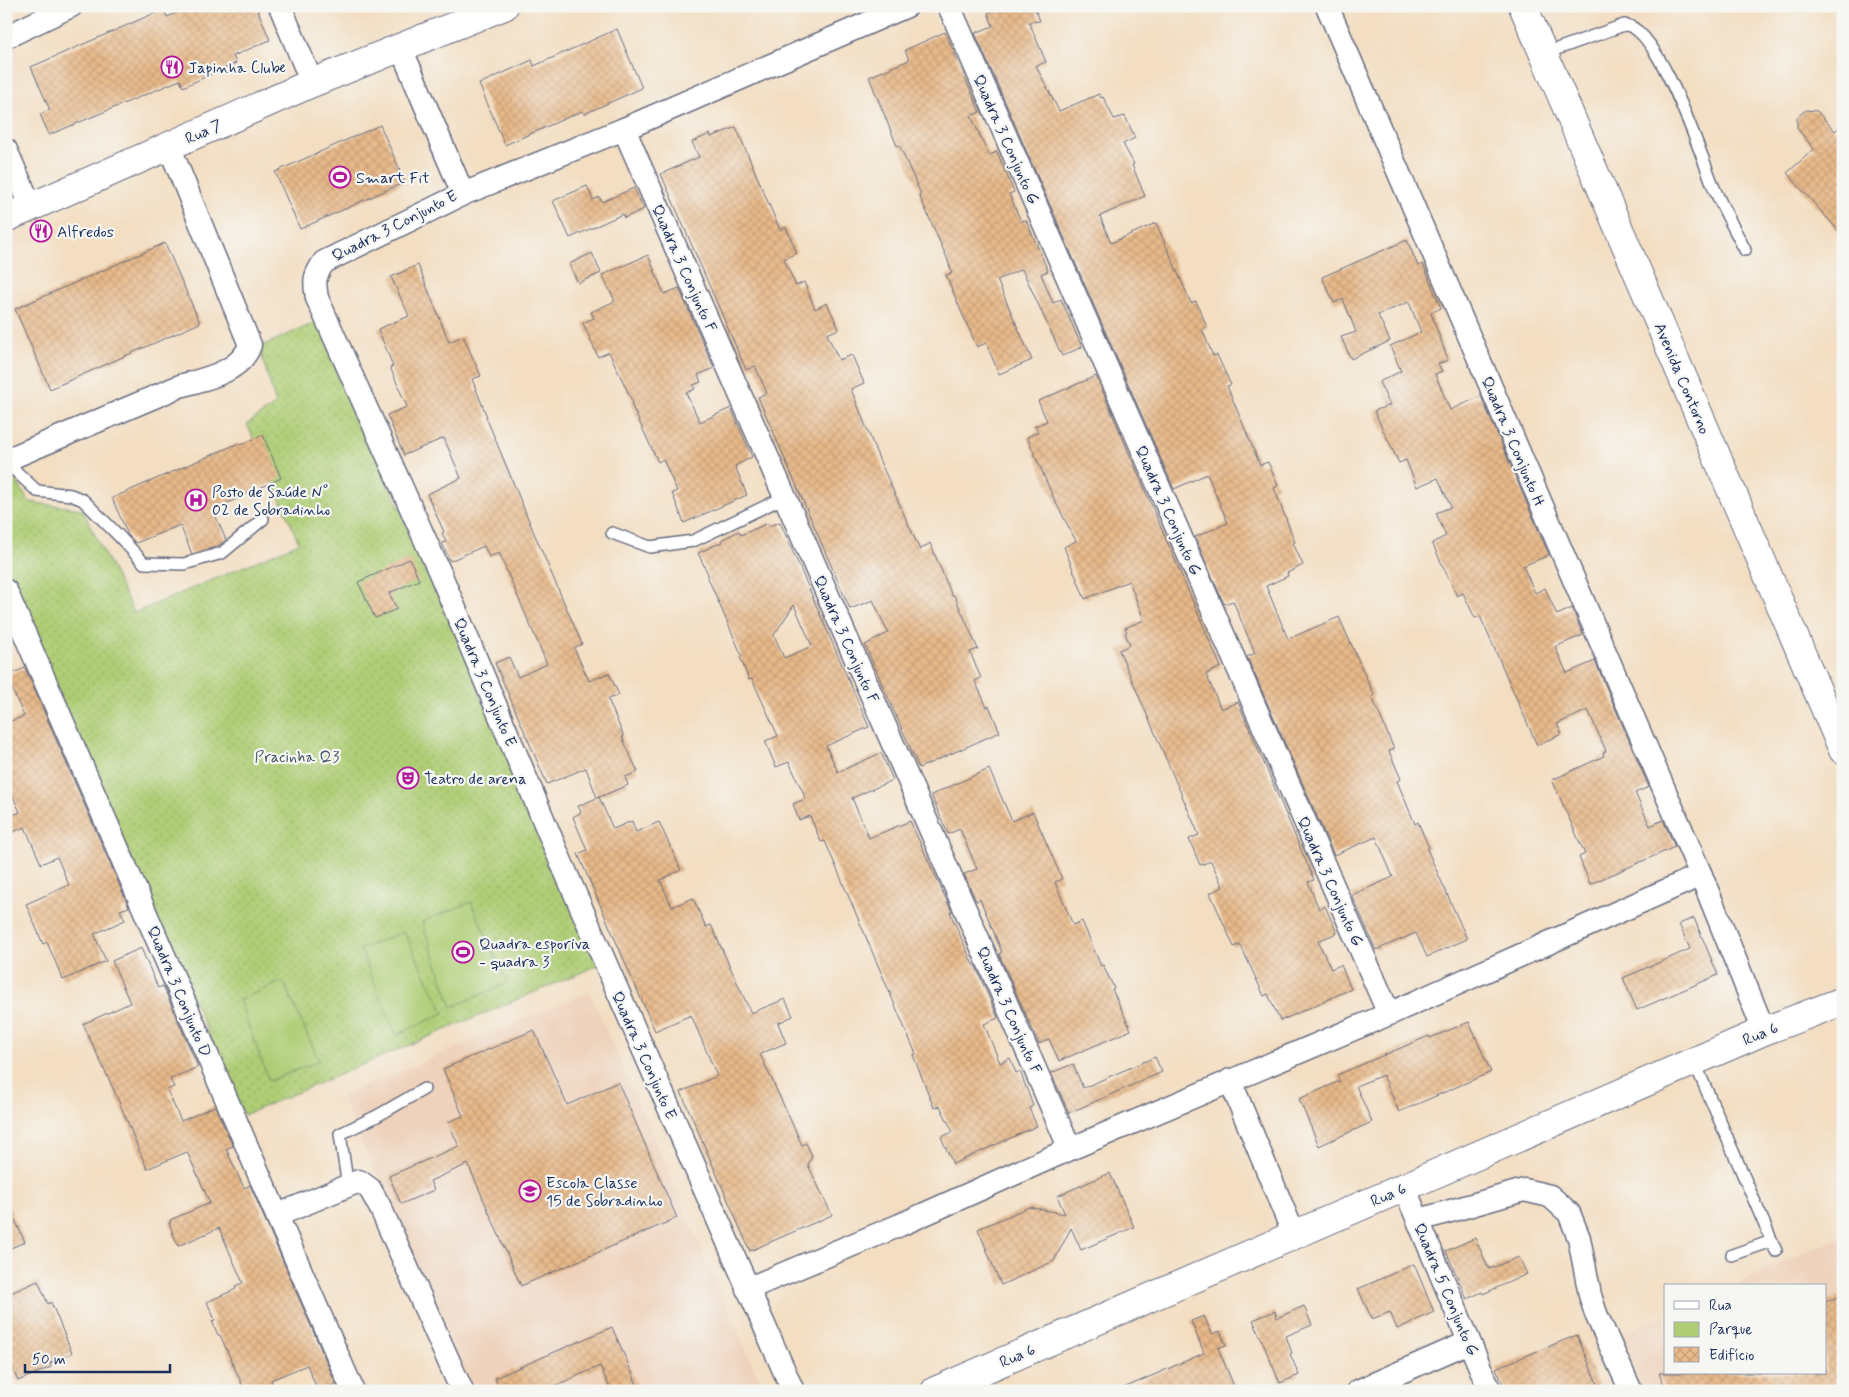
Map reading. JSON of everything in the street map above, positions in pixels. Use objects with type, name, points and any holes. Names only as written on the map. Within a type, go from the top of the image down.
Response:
[{"type":"main road","points":[[401,48],[504,6]]},
{"type":"main road","name":"Avenida Contorno","points":[[1523,6],[1843,750]]},
{"type":"main road","name":"Rua 7","points":[[6,218],[312,83],[401,48]]},
{"type":"main road","name":"Rua 6","points":[[935,1391],[1694,1061],[1764,1031],[1843,1001]]},
{"type":"street","points":[[6,37],[71,6]]},
{"type":"street","points":[[280,6],[312,83]]},
{"type":"street","points":[[463,194],[624,129],[906,6]]},
{"type":"street","name":"Quadra 3 Conjunto G","points":[[949,6],[1389,1014]]},
{"type":"street","name":"Quadra 3 Conjunto H","points":[[1327,6],[1701,875],[1764,1031]]},
{"type":"street","name":"Quadra 3 Conjunto E","points":[[401,48],[463,194],[324,262],[316,274],[314,284],[317,298],[440,573],[559,857],[793,1391]]},
{"type":"street","name":"Quadra 3 Conjunto F","points":[[624,129],[1070,1149]]},
{"type":"street","points":[[6,461],[180,386],[202,380],[232,368],[248,351],[250,344],[169,146]]},
{"type":"street","points":[[6,150],[31,207]]},
{"type":"street","name":"Quadra 3 Conjunto D","points":[[6,591],[353,1391]]},
{"type":"street","points":[[747,1289],[900,1225],[1230,1080],[1389,1014],[1701,875]]},
{"type":"street","points":[[1230,1080],[1294,1235]]},
{"type":"street","points":[[278,1216],[359,1181],[370,1189],[462,1391]]},
{"type":"street","name":"Quadra 5 Conjunto G","points":[[1404,1187],[1490,1391]]},
{"type":"street","points":[[1418,1220],[1524,1190],[1550,1196],[1569,1213],[1579,1238],[1590,1295],[1596,1314],[1631,1391]]},
{"type":"street","points":[[1358,1391],[1469,1342]]},
{"type":"lane","points":[[1543,54],[1624,25],[1634,27],[1642,33],[1651,45],[1675,89],[1715,190],[1745,250]]},
{"type":"lane","points":[[6,461],[37,492],[72,494],[83,500],[144,563],[184,564],[222,553],[263,520]]},
{"type":"lane","points":[[612,533],[650,547],[693,541],[785,498]]},
{"type":"lane","points":[[1694,1061],[1774,1246],[1732,1255]]},
{"type":"lane","points":[[348,1187],[340,1134],[377,1116],[424,1089]]},
{"type":"shaded area","name":"Escola Classe 15 de Sobradinho","points":[[590,992],[765,1391],[473,1391],[341,1096]]},
{"type":"shaded area","points":[[1843,1236],[1843,1391],[1643,1391],[1618,1335],[1664,1314],[1664,1374],[1826,1374],[1826,1284],[1735,1284]]},
{"type":"green space","name":"Pracinha Q3","points":[[319,321],[599,965],[244,1115],[6,573],[6,463],[29,502],[82,509],[134,613],[299,543],[247,424],[276,404],[259,347]]},
{"type":"green space","name":"Quadra esporiva - quadra 3","points":[[471,902],[507,983],[452,1007],[422,922]]},
{"type":"green space","points":[[404,932],[444,1013],[396,1035],[360,949]]},
{"type":"green space","points":[[283,981],[319,1061],[269,1081],[239,1000]]},
{"type":"building","points":[[192,6],[256,6],[270,40],[233,56],[236,63],[183,87],[180,80],[49,135],[40,114],[50,110],[31,67],[164,9],[167,17]]},
{"type":"building","points":[[1002,6],[1034,6],[1040,21],[1029,22],[1046,62],[1036,66],[1059,111],[1099,94],[1101,98],[1103,97],[1114,119],[1125,116],[1135,138],[1123,144],[1134,164],[1132,165],[1145,196],[1100,216],[1111,243],[1156,223],[1191,303],[1196,301],[1207,327],[1202,329],[1213,356],[1217,355],[1231,385],[1227,386],[1260,465],[1268,462],[1278,486],[1274,488],[1295,542],[1293,543],[1303,565],[1287,573],[1288,576],[1266,586],[1288,639],[1339,617],[1374,695],[1372,697],[1394,749],[1389,751],[1401,779],[1397,781],[1415,824],[1418,822],[1429,848],[1427,849],[1467,939],[1427,957],[1416,933],[1376,950],[1352,895],[1393,877],[1376,837],[1334,855],[1247,657],[1255,653],[1233,601],[1224,604],[1195,537],[1228,523],[1207,474],[1174,489],[975,33],[993,26],[988,13]]},
{"type":"building","points":[[617,29],[642,88],[584,114],[582,111],[505,145],[479,84],[532,60],[534,66]]},
{"type":"building","points":[[945,32],[980,112],[971,116],[989,155],[997,152],[1014,192],[1009,194],[1021,221],[1026,220],[1048,271],[1041,274],[1053,303],[1061,299],[1082,347],[1062,356],[1022,269],[997,280],[1032,360],[999,374],[986,343],[977,347],[961,311],[946,275],[952,273],[947,258],[919,195],[921,194],[899,145],[897,146],[869,77],[909,60],[905,50]]},
{"type":"building","points":[[1806,110],[1817,111],[1835,131],[1843,124],[1843,236],[1787,173],[1814,149],[1797,128],[1797,117]]},
{"type":"building","name":"Smart Fit","points":[[380,125],[405,182],[300,229],[275,172]]},
{"type":"building","points":[[736,127],[780,230],[786,227],[797,253],[784,259],[796,286],[804,282],[815,309],[827,303],[839,329],[827,334],[839,360],[852,355],[864,383],[851,389],[879,459],[920,550],[930,543],[952,596],[954,595],[978,649],[970,652],[981,678],[975,681],[987,707],[989,706],[1000,732],[919,768],[865,645],[888,633],[873,600],[850,609],[758,397],[767,393],[755,366],[746,370],[661,174],[699,157],[692,142],[710,134],[711,137]]},
{"type":"building","points":[[587,186],[593,200],[599,197],[602,202],[634,188],[644,209],[624,218],[623,214],[570,238],[553,201]]},
{"type":"building","points":[[1407,240],[1418,266],[1423,264],[1441,308],[1431,313],[1448,360],[1438,364],[1442,371],[1435,374],[1450,410],[1481,396],[1549,555],[1523,566],[1535,593],[1545,588],[1557,615],[1572,608],[1583,635],[1555,647],[1567,673],[1595,661],[1649,787],[1635,793],[1650,826],[1663,820],[1675,847],[1590,884],[1579,857],[1585,854],[1552,780],[1604,756],[1603,753],[1606,751],[1588,710],[1557,724],[1562,734],[1537,745],[1480,616],[1475,618],[1463,593],[1457,596],[1432,543],[1446,536],[1436,513],[1451,507],[1438,478],[1417,487],[1406,460],[1399,463],[1374,411],[1390,405],[1379,382],[1401,371],[1390,346],[1421,332],[1409,302],[1378,315],[1390,341],[1351,359],[1341,337],[1356,332],[1343,299],[1334,303],[1322,277]]},
{"type":"building","points":[[165,243],[200,323],[50,389],[15,309]]},
{"type":"building","points":[[592,253],[601,273],[578,283],[569,264]]},
{"type":"building","points":[[648,255],[664,294],[679,288],[714,368],[698,375],[701,382],[693,385],[695,389],[686,393],[700,422],[731,408],[752,457],[735,466],[747,495],[684,523],[672,493],[677,491],[663,459],[658,462],[609,352],[598,357],[583,323],[594,318],[591,312],[615,301],[602,275]]},
{"type":"building","points":[[418,265],[449,342],[463,336],[481,376],[472,379],[534,533],[582,644],[574,648],[589,681],[609,673],[619,695],[608,699],[638,772],[625,777],[628,785],[597,798],[586,768],[547,784],[495,663],[509,657],[518,677],[547,664],[499,553],[489,557],[484,546],[450,561],[442,543],[446,542],[442,533],[444,532],[427,494],[461,478],[444,438],[404,455],[387,415],[407,407],[390,367],[393,366],[378,329],[409,316],[391,277]]},
{"type":"building","points":[[1096,376],[1221,667],[1206,674],[1221,709],[1238,702],[1314,880],[1308,882],[1319,909],[1325,906],[1337,933],[1318,941],[1331,969],[1341,965],[1351,989],[1280,1021],[1268,994],[1264,996],[1240,944],[1234,947],[1210,893],[1223,887],[1211,861],[1200,865],[1189,839],[1199,835],[1119,650],[1130,645],[1125,628],[1144,620],[1129,581],[1085,599],[1064,547],[1076,541],[1055,501],[1027,437],[1038,432],[1035,426],[1047,421],[1038,401]]},
{"type":"building","points":[[263,435],[281,478],[213,510],[226,540],[218,546],[192,554],[180,525],[136,543],[128,535],[112,498],[239,443],[240,445]]},
{"type":"building","points":[[780,522],[869,727],[826,746],[838,772],[881,753],[893,780],[852,798],[869,838],[910,821],[998,1018],[984,1024],[1000,1063],[1010,1058],[1016,1073],[1020,1071],[1033,1106],[1029,1108],[1037,1126],[953,1164],[941,1137],[953,1132],[940,1106],[934,1108],[913,1055],[916,1054],[825,841],[821,842],[810,816],[799,820],[793,804],[805,799],[803,792],[789,762],[776,767],[765,741],[778,736],[752,679],[749,680],[740,657],[742,656],[698,553],[722,542],[721,540],[739,531],[741,535],[768,523],[769,526]],"holes":[[[794,605],[812,646],[784,658],[774,635]]]},
{"type":"building","points":[[410,559],[419,580],[389,593],[397,609],[375,618],[358,582]]},
{"type":"building","points":[[25,668],[129,907],[120,910],[125,920],[94,934],[106,961],[63,980],[47,942],[43,944],[26,904],[69,885],[57,857],[41,864],[25,827],[6,835],[6,818],[20,812],[6,781],[6,723],[24,716],[6,676]]},
{"type":"building","points":[[989,769],[1012,821],[1033,812],[1062,879],[1055,882],[1073,925],[1082,921],[1101,966],[1103,965],[1114,988],[1112,989],[1131,1030],[1059,1061],[1049,1039],[1039,1044],[999,954],[1002,952],[980,899],[976,901],[964,874],[977,869],[960,829],[948,834],[931,795]]},
{"type":"building","points":[[599,797],[613,829],[632,821],[636,832],[659,822],[681,870],[660,880],[672,907],[693,898],[706,927],[711,925],[751,1013],[785,999],[793,1016],[778,1023],[786,1043],[760,1054],[802,1145],[806,1143],[812,1156],[808,1165],[832,1215],[750,1251],[681,1092],[717,1076],[691,1015],[655,1031],[578,854],[587,850],[573,817],[581,812],[578,806]]},
{"type":"building","points":[[1694,918],[1718,975],[1637,1010],[1623,978],[1690,949],[1679,924]]},
{"type":"building","points":[[141,948],[158,988],[163,986],[198,1067],[170,1079],[174,1087],[167,1090],[181,1121],[215,1106],[233,1146],[226,1149],[244,1188],[250,1185],[336,1384],[320,1391],[318,1391],[307,1365],[271,1380],[275,1391],[245,1391],[212,1321],[215,1320],[207,1302],[236,1289],[235,1286],[243,1283],[219,1228],[178,1246],[169,1223],[171,1222],[170,1220],[210,1203],[187,1152],[147,1169],[117,1097],[83,1024],[130,1003],[112,961]]},
{"type":"building","points":[[1469,1022],[1491,1072],[1399,1112],[1383,1075],[1356,1086],[1372,1122],[1319,1146],[1299,1099],[1340,1081],[1337,1075],[1429,1036],[1430,1038]]},
{"type":"building","points":[[534,1030],[567,1105],[618,1082],[677,1218],[521,1286],[468,1164],[430,1181],[434,1190],[401,1204],[389,1176],[459,1146],[448,1122],[463,1116],[443,1069]]},
{"type":"building","points":[[1155,1057],[1162,1072],[1069,1113],[1051,1073],[1073,1064],[1083,1088]]},
{"type":"building","points":[[1110,1173],[1134,1227],[1081,1250],[1071,1228],[1054,1261],[1001,1285],[978,1229],[1029,1207],[1065,1214],[1057,1196]]},
{"type":"building","points":[[6,1200],[25,1242],[6,1250]]},
{"type":"building","points":[[1475,1238],[1489,1269],[1519,1257],[1527,1274],[1483,1294],[1482,1292],[1467,1299],[1446,1251]]},
{"type":"building","points":[[1414,1264],[1434,1312],[1397,1329],[1390,1312],[1372,1319],[1358,1289]]},
{"type":"building","points":[[38,1281],[48,1304],[51,1302],[72,1353],[50,1363],[51,1367],[18,1381],[6,1353],[6,1295]]},
{"type":"building","points":[[1843,1295],[1843,1391],[1666,1391],[1659,1373],[1826,1374],[1826,1302]]},
{"type":"building","points":[[1304,1306],[1312,1325],[1286,1336],[1292,1353],[1290,1354],[1299,1375],[1280,1383],[1253,1320],[1275,1311],[1277,1318]]},
{"type":"building","points":[[1204,1316],[1212,1334],[1220,1331],[1226,1345],[1218,1348],[1236,1391],[1117,1391],[1204,1353],[1191,1321]]},
{"type":"building","points":[[612,1327],[640,1391],[611,1391],[600,1366],[543,1391],[500,1391],[495,1378]]},
{"type":"building","points":[[1577,1335],[1600,1391],[1506,1391],[1496,1368]]},
{"type":"place","name":"Japinha Clube","points":[[172,67]]},
{"type":"place","name":"Smart Fit","points":[[340,177]]},
{"type":"place","name":"Alfredos","points":[[41,231]]},
{"type":"place","name":"Posto de Saúde N° 02 de Sobradinho","points":[[196,500]]},
{"type":"place","name":"Teatro de arena","points":[[408,778]]},
{"type":"place","name":"Quadra esporiva - quadra 3","points":[[463,952]]},
{"type":"place","name":"Escola Classe 15 de Sobradinho","points":[[530,1191]]}]
